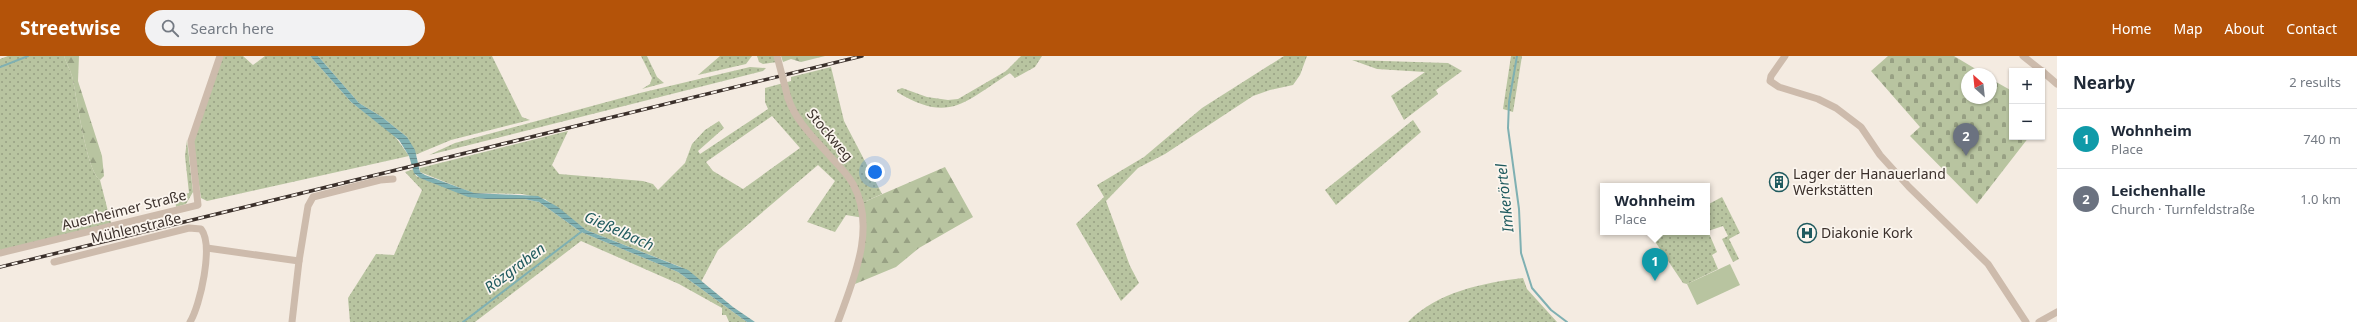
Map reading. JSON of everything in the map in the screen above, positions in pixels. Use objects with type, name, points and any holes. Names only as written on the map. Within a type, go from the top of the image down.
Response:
[{"type":"street","name":"Auenheimer Straße","points":[[0,254],[198,205],[191,141],[220,56]]},
{"type":"street","name":"Stockweg","points":[[777,56],[788,98],[800,122],[853,184],[862,205],[862,231],[859,262],[838,322]]},
{"type":"street","points":[[1785,56],[1781,64],[1771,76],[1770,79],[1773,84],[1818,99],[1845,113],[1869,137],[1880,155],[1909,187],[1988,264],[2026,322]]},
{"type":"street","points":[[2023,56],[2038,68]]},
{"type":"street","points":[[2045,74],[2057,84]]},
{"type":"street","points":[[292,322],[308,206],[313,197],[380,180],[393,179]]},
{"type":"street","name":"Mühlenstraße","points":[[54,262],[196,227],[205,234],[207,248],[200,298],[196,312],[190,322]]},
{"type":"street","points":[[207,248],[300,262]]},
{"type":"street","points":[[2039,322],[2057,312]]},
{"type":"green space","points":[[8,56],[64,56],[72,76],[86,148],[90,162],[100,180],[111,223],[0,251],[0,59]]},
{"type":"green space","points":[[64,56],[79,56],[78,81],[102,156],[104,176],[100,180],[90,162],[72,76]]},
{"type":"green space","points":[[223,56],[243,56],[253,65],[265,56],[310,56],[351,102],[394,135],[409,156],[207,201],[201,198],[193,145],[200,117]]},
{"type":"green space","points":[[318,56],[492,56],[522,117],[530,120],[451,140],[415,155],[407,137],[382,117],[359,103]]},
{"type":"green space","points":[[641,56],[647,56],[657,77],[664,83],[642,89],[650,84],[652,78]]},
{"type":"green space","points":[[720,56],[752,56],[746,64],[698,75]]},
{"type":"green space","points":[[757,56],[775,56],[777,62],[763,64],[759,62]]},
{"type":"green space","points":[[781,56],[825,56],[801,62],[791,59],[783,62]]},
{"type":"green space","points":[[1021,56],[1042,56],[1035,67],[1015,78],[1010,73],[980,93],[956,105],[944,108],[931,107],[915,102],[897,92],[897,90],[902,88],[927,97],[948,100],[958,99],[1006,71]]},
{"type":"green space","points":[[1284,56],[1307,56],[1300,75],[1293,85],[1270,90],[1253,96],[1165,154],[1138,168],[1106,201],[1130,266],[1139,283],[1121,301],[1076,224],[1104,197],[1097,185],[1144,157],[1202,108]]},
{"type":"green space","points":[[1511,56],[1522,56],[1513,112],[1503,109]]},
{"type":"green space","points":[[1888,56],[1954,56],[1974,68],[1961,68],[1961,104],[1997,104],[1997,82],[2009,89],[2009,140],[2027,140],[1977,204],[1910,136],[1920,127],[1871,71]]},
{"type":"green space","points":[[1352,60],[1448,63],[1462,71],[1436,90],[1438,94],[1404,120],[1391,96],[1425,72],[1377,69]]},
{"type":"green space","points":[[750,67],[766,68],[763,71],[429,155],[455,143],[640,93]]},
{"type":"green space","points":[[831,67],[844,121],[882,194],[864,202],[864,218],[846,215],[835,232],[807,222],[835,181],[818,165],[718,250],[701,282],[681,267],[586,230],[545,199],[522,194],[473,193],[420,172],[420,168],[568,131],[552,165],[559,174],[643,181],[653,184],[658,190],[685,163],[692,144],[705,130],[719,121],[724,128],[698,151],[700,154],[768,109],[765,102],[765,88],[791,81],[791,77]],"holes":[[[772,116],[800,148],[743,189],[713,171],[706,162]]]},
{"type":"green space","points":[[1413,120],[1421,132],[1336,205],[1325,190]]},
{"type":"green space","points":[[187,140],[193,192],[186,204],[176,207],[175,196],[189,193],[185,156]]},
{"type":"green space","points":[[945,167],[973,217],[919,248],[896,267],[855,284],[864,202]]},
{"type":"green space","points":[[414,169],[416,176],[468,196],[486,199],[524,199],[539,202],[581,232],[678,272],[747,322],[729,322],[726,315],[722,315],[722,308],[679,284],[581,241],[475,322],[350,322],[348,298],[376,254],[394,255],[422,190],[405,172]]},
{"type":"green space","points":[[1722,197],[1740,233],[1729,239],[1739,259],[1733,262],[1722,239],[1728,236],[1723,226],[1710,230],[1710,203]]},
{"type":"green space","points":[[1651,235],[1710,235],[1717,252],[1712,255],[1718,269],[1687,284],[1683,283]]},
{"type":"green space","points":[[1730,264],[1740,285],[1697,305],[1687,284]]},
{"type":"green space","points":[[1523,278],[1527,289],[1557,322],[1408,322],[1432,303],[1446,296],[1476,286]]},
{"type":"water","points":[[310,56],[318,56],[359,103],[382,117],[407,137],[415,150],[420,172],[425,175],[474,193],[538,196],[558,207],[586,230],[688,270],[733,307],[755,322],[747,322],[678,272],[581,232],[539,202],[524,199],[486,199],[468,197],[420,178],[414,173],[409,156],[399,140],[351,102]]},
{"type":"waterway","name":"Rözgraben","points":[[0,67],[28,56]]},
{"type":"waterway","name":"Imkerörtel","points":[[1517,56],[1509,102],[1508,128],[1519,209],[1521,253],[1532,288],[1551,310],[1567,322]]},
{"type":"waterway","name":"Rözgraben","points":[[463,322],[581,232]]},
{"type":"railway","points":[[0,267],[862,56]]},
{"type":"place","name":"Leichenhalle","points":[[1966,156]]},
{"type":"place","name":"Lager der Hanauerland Werkstätten","points":[[1779,182]]},
{"type":"place","name":"Diakonie Kork","points":[[1807,233]]},
{"type":"place","name":"Wohnheim","points":[[1655,281]]},
{"type":"water label","name":"Gießelbach","points":[[619,231]]}]
